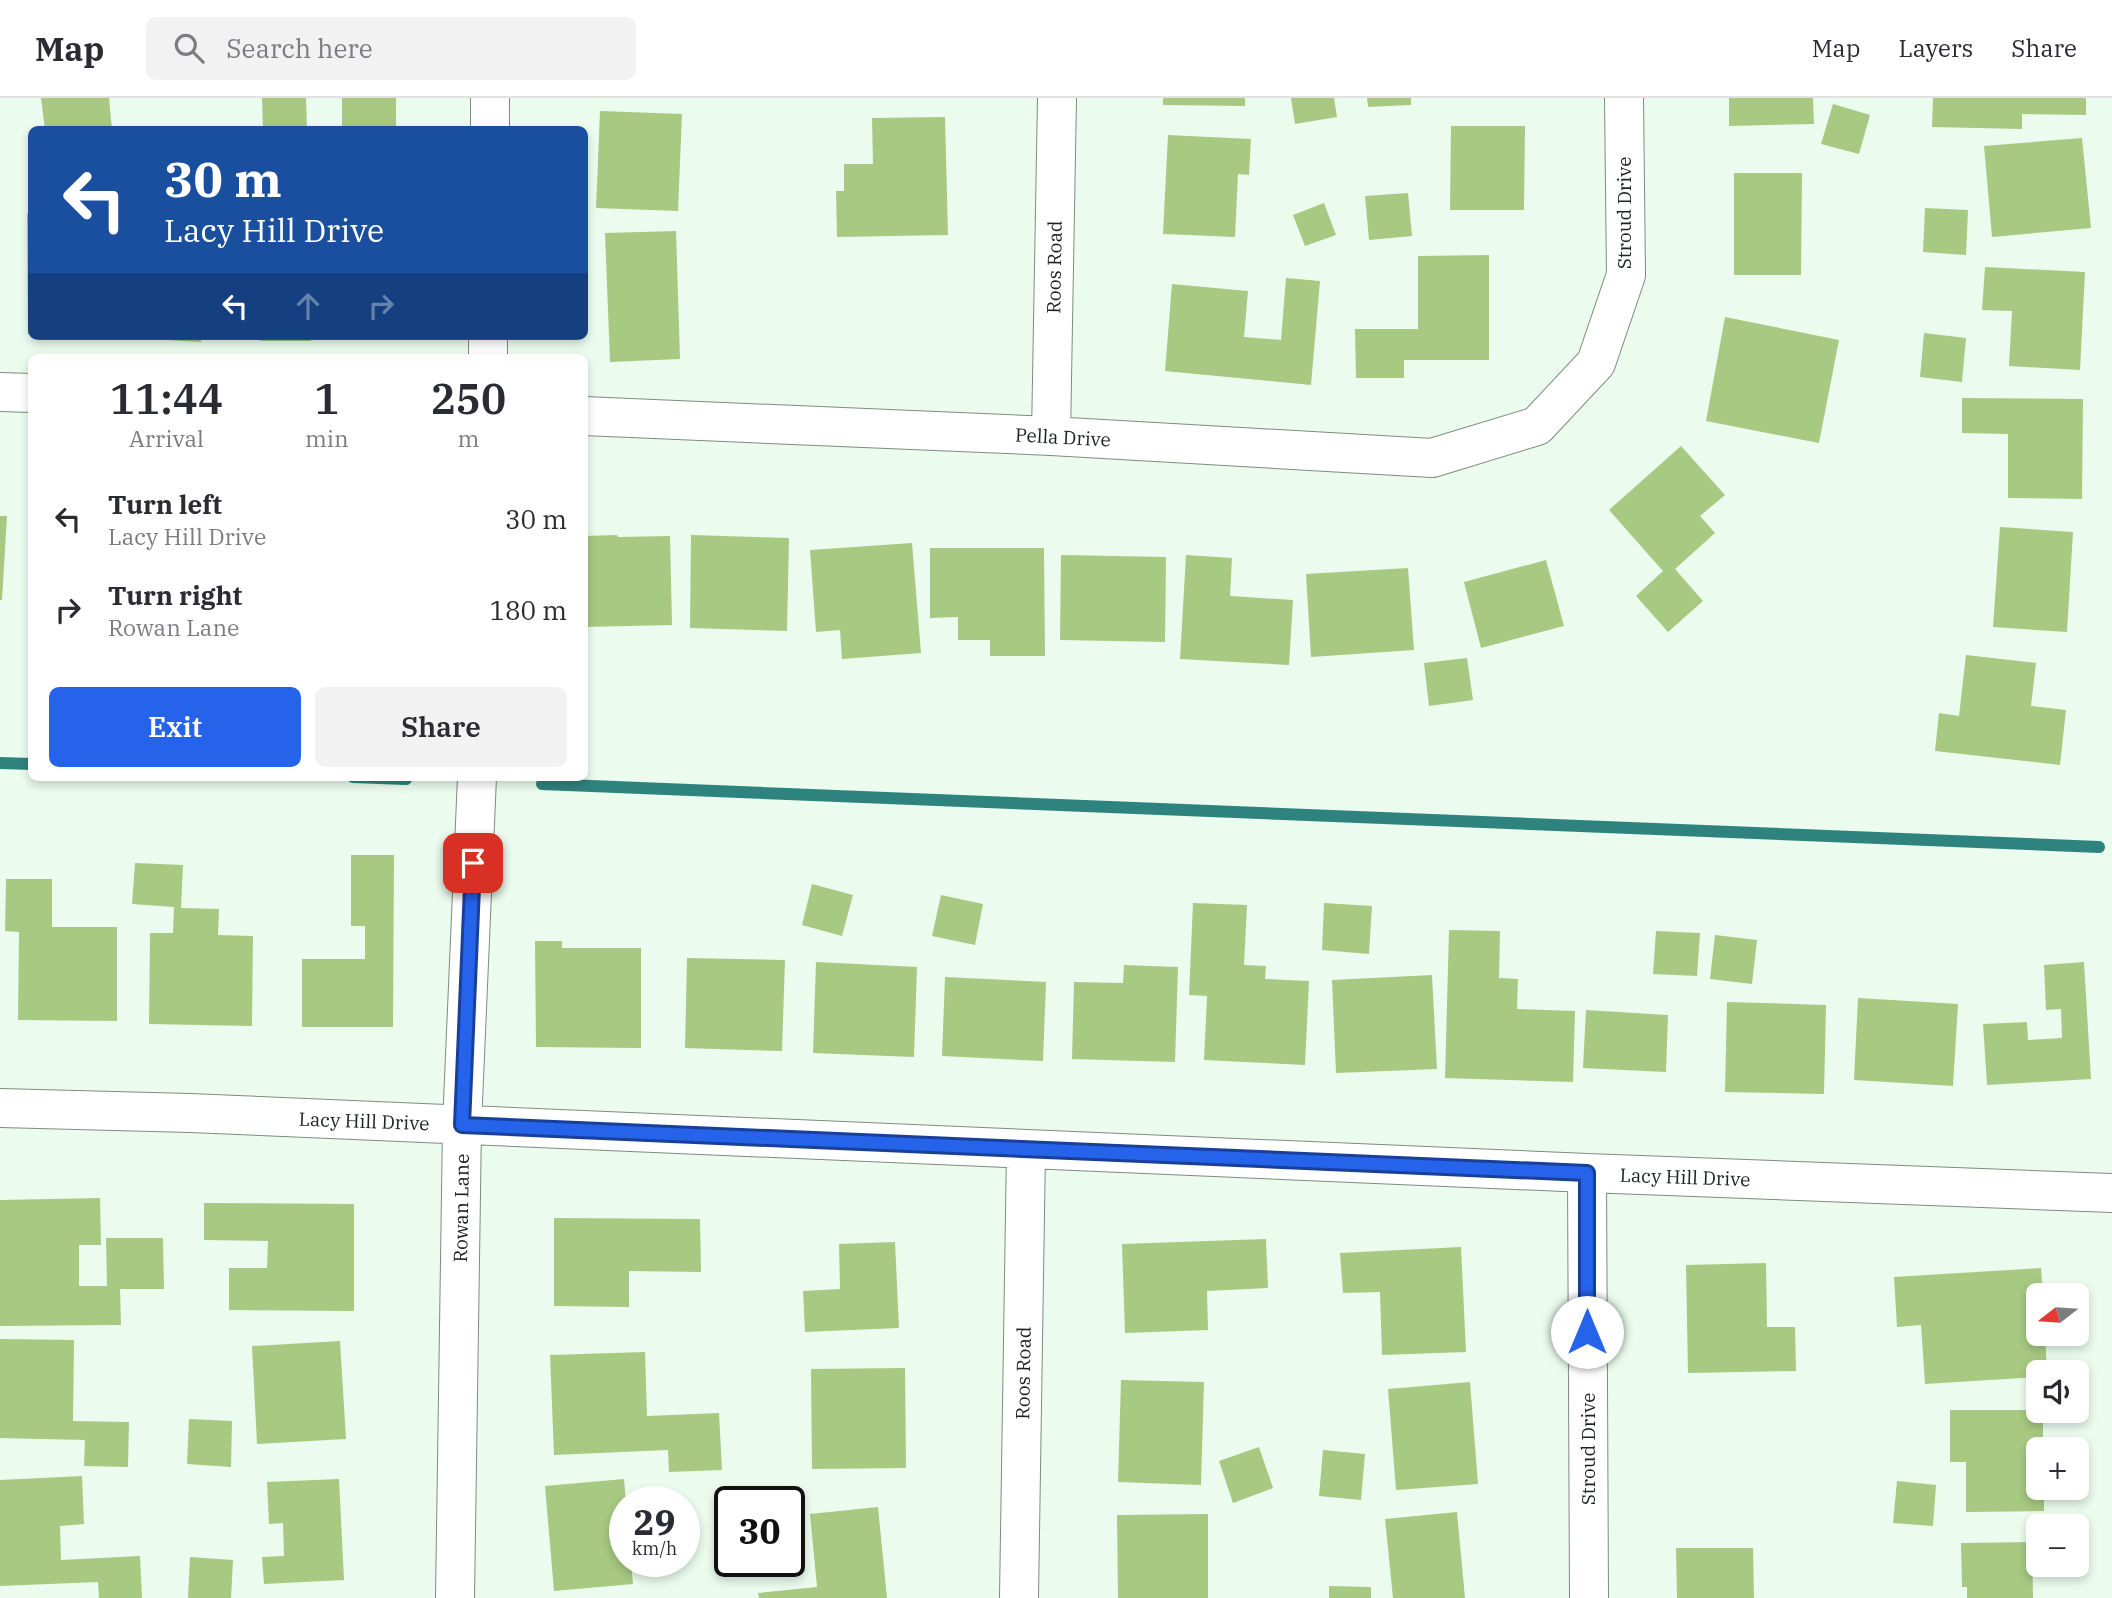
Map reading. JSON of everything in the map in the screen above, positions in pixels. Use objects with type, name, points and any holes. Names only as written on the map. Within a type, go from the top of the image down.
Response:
[{"type":"street","points":[[490,98],[490,126]]},
{"type":"street","name":"Roos Road","points":[[1051,436],[1057,98]]},
{"type":"street","name":"Stroud Drive","points":[[1537,426],[1596,363],[1626,275],[1624,98]]},
{"type":"street","points":[[0,392],[28,393]]},
{"type":"street","name":"Pella Drive","points":[[588,416],[1051,436],[1433,458],[1537,426]]},
{"type":"street","name":"Rowan Lane","points":[[455,1598],[462,1125],[477,781]]},
{"type":"street","name":"Lacy Hill Drive","points":[[0,1108],[190,1113],[2112,1193]]},
{"type":"street","name":"Roos Road","points":[[1019,1598],[1027,1149]]},
{"type":"street","name":"Stroud Drive","points":[[1587,1173],[1589,1598]]},
{"type":"building","points":[[41,98],[109,98],[112,126],[44,126]]},
{"type":"building","points":[[262,98],[306,98],[307,126],[263,126]]},
{"type":"building","points":[[342,98],[396,98],[396,126],[342,126]]},
{"type":"building","points":[[1163,98],[1245,98],[1245,106],[1163,105]]},
{"type":"building","points":[[1291,98],[1334,98],[1337,117],[1295,124]]},
{"type":"building","points":[[1367,98],[1411,98],[1411,105],[1368,107]]},
{"type":"building","points":[[1729,98],[1813,98],[1814,124],[1729,126]]},
{"type":"building","points":[[1933,98],[2086,98],[2086,115],[2022,114],[2022,129],[1932,127]]},
{"type":"building","points":[[1833,104],[1870,115],[1859,154],[1821,144]]},
{"type":"building","points":[[600,111],[682,114],[678,211],[596,208]]},
{"type":"building","points":[[945,117],[948,235],[837,237],[836,191],[844,191],[844,164],[873,164],[872,118]]},
{"type":"building","points":[[1451,126],[1525,126],[1524,210],[1450,210]]},
{"type":"building","points":[[1168,135],[1251,139],[1249,175],[1238,174],[1235,237],[1163,234]]},
{"type":"building","points":[[2082,138],[2091,228],[1992,237],[1984,146]]},
{"type":"building","points":[[1734,173],[1802,173],[1801,275],[1734,275]]},
{"type":"building","points":[[1408,193],[1412,236],[1369,240],[1365,196]]},
{"type":"building","points":[[1324,203],[1336,235],[1305,246],[1293,215]]},
{"type":"building","points":[[1925,208],[1968,210],[1966,255],[1923,252]]},
{"type":"building","points":[[27,214],[28,214],[28,334]]},
{"type":"building","points":[[676,231],[680,359],[610,362],[605,233]]},
{"type":"building","points":[[1489,255],[1489,360],[1404,360],[1404,378],[1356,378],[1355,329],[1418,329],[1418,256]]},
{"type":"building","points":[[1985,267],[2085,272],[2080,370],[2009,366],[2012,311],[1982,310]]},
{"type":"building","points":[[1286,278],[1320,281],[1311,385],[1165,371],[1172,284],[1248,291],[1244,337],[1281,340]]},
{"type":"building","points":[[1725,317],[1839,340],[1819,443],[1706,421]]},
{"type":"building","points":[[1924,333],[1966,338],[1962,382],[1920,377]]},
{"type":"building","points":[[164,340],[201,340],[201,342]]},
{"type":"building","points":[[260,340],[311,340],[311,341]]},
{"type":"building","points":[[1962,398],[2083,399],[2082,499],[2008,498],[2008,434],[1962,433]]},
{"type":"building","points":[[1681,446],[1725,495],[1700,516],[1715,533],[1675,569],[1703,601],[1668,632],[1636,596],[1663,571],[1609,510]]},
{"type":"building","points":[[0,516],[7,516],[2,600],[0,600]]},
{"type":"building","points":[[2000,527],[2073,532],[2067,632],[1993,627]]},
{"type":"building","points":[[691,535],[789,538],[787,631],[690,628]]},
{"type":"building","points":[[588,536],[670,536],[672,625],[588,627]]},
{"type":"building","points":[[912,543],[921,653],[842,659],[840,630],[816,632],[810,550]]},
{"type":"building","points":[[930,548],[1044,548],[1045,656],[990,656],[990,640],[958,640],[958,617],[930,618]]},
{"type":"building","points":[[1061,555],[1166,557],[1165,642],[1060,640]]},
{"type":"building","points":[[1186,555],[1232,558],[1230,596],[1293,600],[1289,665],[1180,659]]},
{"type":"building","points":[[1546,560],[1564,626],[1481,648],[1464,582]]},
{"type":"building","points":[[1408,568],[1414,650],[1311,657],[1306,574]]},
{"type":"building","points":[[1966,655],[2036,663],[2031,706],[2066,710],[2060,765],[1935,751],[1939,713],[1959,716]]},
{"type":"building","points":[[1467,658],[1473,700],[1429,706],[1424,663]]},
{"type":"building","points":[[351,855],[394,855],[393,1027],[302,1027],[302,959],[365,959],[365,926],[351,926]]},
{"type":"building","points":[[135,863],[183,865],[181,908],[219,909],[218,935],[253,936],[252,1026],[149,1024],[150,933],[173,933],[174,907],[132,904]]},
{"type":"building","points":[[6,879],[52,879],[52,927],[117,927],[117,1021],[18,1020],[19,932],[5,931]]},
{"type":"building","points":[[812,884],[853,895],[842,936],[802,925]]},
{"type":"building","points":[[941,895],[983,904],[975,945],[932,936]]},
{"type":"building","points":[[1193,903],[1247,905],[1244,965],[1266,966],[1265,979],[1309,981],[1305,1065],[1204,1060],[1207,996],[1189,995]]},
{"type":"building","points":[[1324,903],[1372,906],[1369,954],[1322,950]]},
{"type":"building","points":[[1449,930],[1500,931],[1499,978],[1518,979],[1517,1009],[1575,1011],[1573,1082],[1445,1078]]},
{"type":"building","points":[[1656,931],[1700,933],[1697,976],[1653,974]]},
{"type":"building","points":[[1715,935],[1757,940],[1752,984],[1710,979]]},
{"type":"building","points":[[535,941],[562,941],[562,948],[641,948],[641,1048],[536,1047]]},
{"type":"building","points":[[687,958],[785,960],[782,1051],[685,1048]]},
{"type":"building","points":[[816,962],[917,967],[914,1057],[813,1053]]},
{"type":"building","points":[[2084,962],[2091,1079],[1987,1085],[1983,1024],[2027,1022],[2028,1040],[2062,1038],[2061,1009],[2046,1010],[2044,965]]},
{"type":"building","points":[[1124,965],[1178,967],[1175,1062],[1072,1059],[1074,982],[1123,983]]},
{"type":"building","points":[[1432,975],[1437,1069],[1336,1073],[1332,980]]},
{"type":"building","points":[[945,977],[1046,982],[1043,1061],[942,1056]]},
{"type":"building","points":[[1858,998],[1958,1004],[1953,1086],[1854,1080]]},
{"type":"building","points":[[1727,1002],[1826,1005],[1824,1094],[1725,1092]]},
{"type":"building","points":[[1586,1010],[1668,1015],[1666,1072],[1583,1068]]},
{"type":"building","points":[[100,1198],[101,1245],[79,1245],[79,1286],[107,1286],[106,1238],[163,1238],[164,1289],[120,1289],[121,1325],[0,1326],[0,1200]]},
{"type":"building","points":[[204,1203],[354,1204],[354,1311],[229,1310],[229,1268],[267,1268],[268,1241],[204,1240]]},
{"type":"building","points":[[554,1218],[700,1219],[701,1272],[629,1271],[629,1307],[554,1306]]},
{"type":"building","points":[[1266,1239],[1268,1288],[1207,1291],[1208,1330],[1125,1333],[1122,1244]]},
{"type":"building","points":[[895,1242],[899,1328],[805,1332],[803,1291],[840,1289],[839,1244]]},
{"type":"building","points":[[1461,1247],[1466,1352],[1382,1355],[1380,1292],[1343,1293],[1340,1253]]},
{"type":"building","points":[[1766,1263],[1767,1327],[1795,1327],[1796,1371],[1688,1373],[1686,1265]]},
{"type":"building","points":[[2041,1268],[2042,1283],[2026,1283],[2026,1346],[2046,1346],[2046,1360],[2026,1360],[2026,1378],[1925,1384],[1921,1325],[1897,1327],[1894,1277]]},
{"type":"building","points":[[0,1339],[74,1340],[73,1421],[129,1422],[128,1467],[84,1466],[85,1440],[0,1438]]},
{"type":"building","points":[[340,1341],[346,1439],[257,1444],[252,1346]]},
{"type":"building","points":[[645,1352],[647,1416],[719,1413],[722,1470],[669,1472],[668,1450],[554,1455],[550,1355]]},
{"type":"building","points":[[905,1368],[906,1468],[812,1469],[811,1369]]},
{"type":"building","points":[[1121,1380],[1204,1382],[1201,1485],[1118,1482]]},
{"type":"building","points":[[1470,1382],[1478,1484],[1396,1490],[1388,1389]]},
{"type":"building","points":[[1950,1410],[2026,1410],[2026,1423],[2043,1423],[2043,1437],[2026,1437],[2026,1500],[2044,1500],[2044,1511],[1966,1512],[1966,1462],[1950,1462]]},
{"type":"building","points":[[189,1419],[232,1421],[231,1467],[187,1464]]},
{"type":"building","points":[[1259,1447],[1273,1488],[1233,1503],[1219,1461]]},
{"type":"building","points":[[1323,1450],[1365,1454],[1361,1500],[1319,1496]]},
{"type":"building","points":[[82,1476],[84,1524],[60,1526],[61,1560],[140,1556],[142,1598],[99,1598],[98,1582],[0,1586],[0,1480]]},
{"type":"building","points":[[339,1479],[344,1580],[264,1584],[262,1557],[284,1556],[283,1523],[269,1524],[267,1482]]},
{"type":"building","points":[[624,1479],[625,1486],[609,1486],[609,1577],[632,1577],[633,1584],[554,1591],[545,1486]]},
{"type":"building","points":[[1897,1481],[1936,1485],[1933,1526],[1893,1523]]},
{"type":"building","points":[[878,1507],[887,1598],[759,1598],[758,1593],[817,1587],[810,1514]]},
{"type":"building","points":[[1457,1512],[1465,1598],[1393,1598],[1385,1519]]},
{"type":"building","points":[[1208,1514],[1208,1598],[1118,1598],[1117,1515]]},
{"type":"building","points":[[2026,1542],[2026,1577],[2033,1577],[2033,1598],[1967,1598],[1967,1587],[1962,1587],[1961,1543]]},
{"type":"building","points":[[1676,1548],[1753,1548],[1754,1598],[1677,1598]]},
{"type":"building","points":[[190,1557],[233,1560],[231,1598],[188,1598]]},
{"type":"building","points":[[1329,1586],[1371,1587],[1371,1598],[1329,1598]]},
{"type":"waterway","points":[[0,763],[28,764]]},
{"type":"waterway","points":[[542,784],[2099,847]]},
{"type":"route","points":[[473,863],[462,1125],[1587,1173],[1587,1332]]}]
